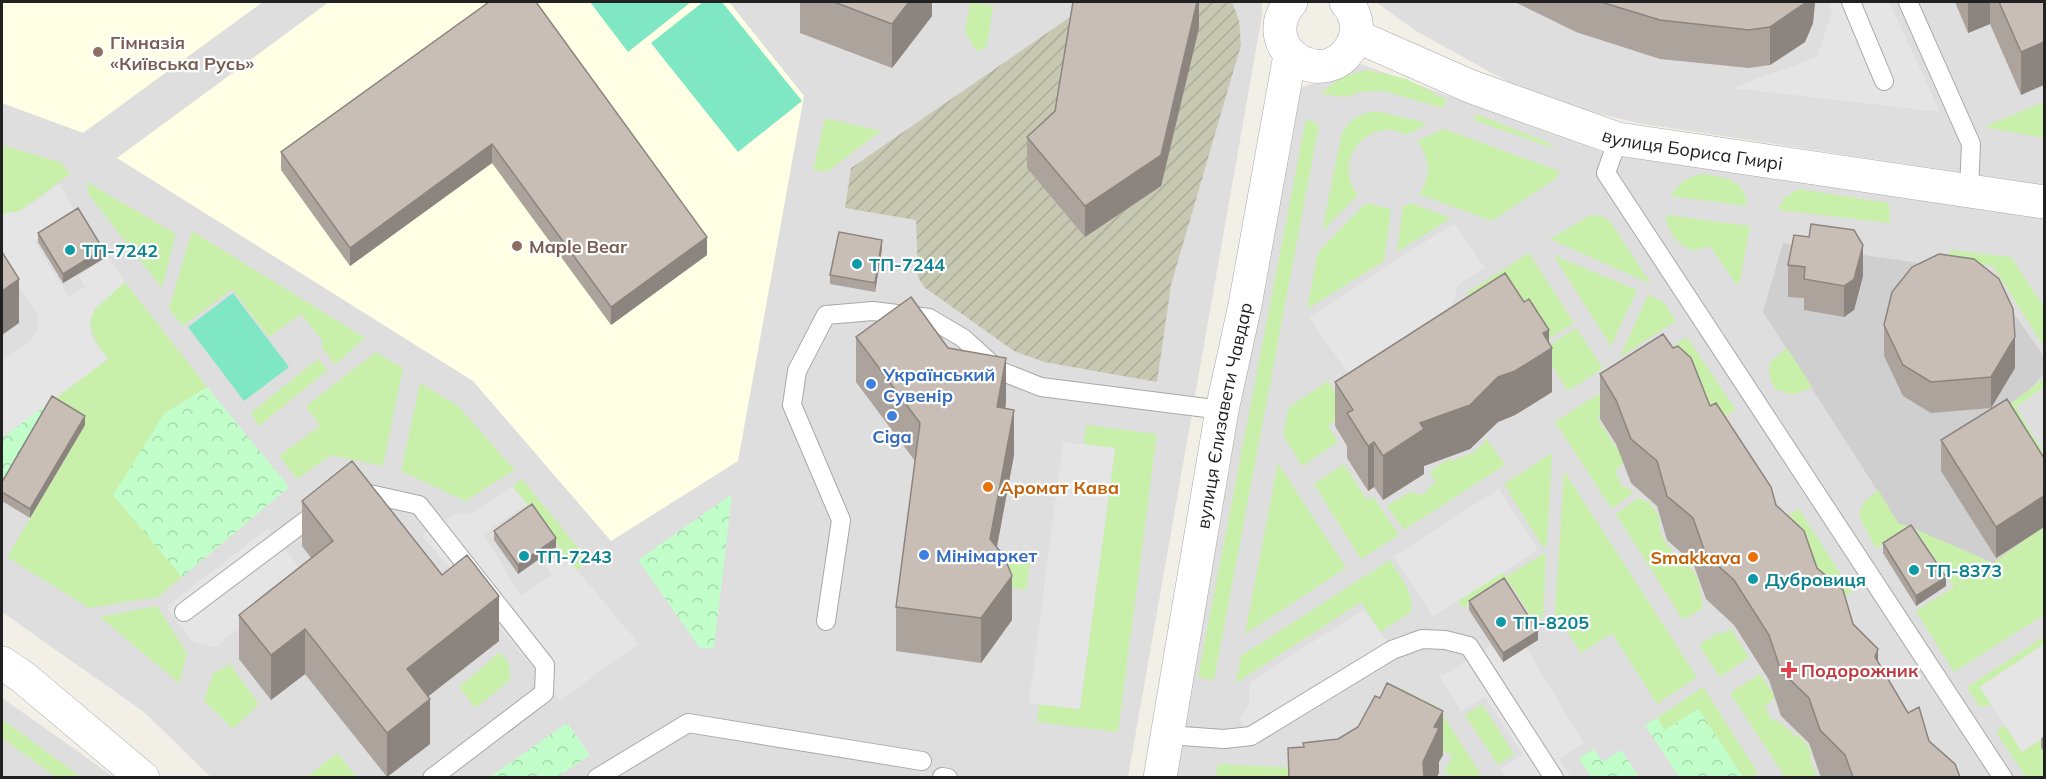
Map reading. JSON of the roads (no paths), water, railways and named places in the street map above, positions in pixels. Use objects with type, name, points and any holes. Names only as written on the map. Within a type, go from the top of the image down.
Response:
[{"type":"street","points":[[1291,2],[1281,20],[1280,32],[1283,44],[1290,55],[1311,66],[1329,65],[1344,57],[1356,36],[1354,13],[1346,2]]},
{"type":"street","name":"вулиця Бориса Гмирі","points":[[1356,36],[1472,87],[1618,139],[2044,202]]},
{"type":"street","name":"вулиця Єлизавети Чавдар","points":[[1160,777],[1222,410],[1245,305],[1290,55]]},
{"type":"street","points":[[2,663],[24,678],[144,777]]},
{"type":"lane","points":[[1851,2],[1884,81]]},
{"type":"lane","points":[[1908,2],[1971,144],[1969,190]]},
{"type":"lane","points":[[1618,139],[1606,173],[2003,777]]},
{"type":"lane","points":[[826,621],[842,520],[792,405],[797,371],[826,315],[873,311],[929,318],[963,338],[998,370],[1041,387],[1222,410]]},
{"type":"lane","points":[[184,612],[347,489],[419,505],[545,665],[544,693],[432,777]]},
{"type":"lane","points":[[1168,735],[1224,739],[1251,736],[1392,650],[1422,639],[1446,640],[1469,646],[1554,777]]},
{"type":"lane","points":[[597,777],[688,723],[922,761]]},
{"type":"place","name":"Гімназія «Київська Русь»","points":[[98,52]]},
{"type":"place","name":"Maple Bear","points":[[517,246]]},
{"type":"place","name":"ТП-7242","points":[[70,250]]},
{"type":"place","name":"ТП-7244","points":[[857,264]]},
{"type":"place","name":"Український Сувенір","points":[[871,384]]},
{"type":"place","name":"Ciga","points":[[892,416]]},
{"type":"place","name":"Аромат Кава","points":[[988,487]]},
{"type":"place","name":"Мінімаркет","points":[[924,555]]},
{"type":"place","name":"ТП-7243","points":[[524,556]]},
{"type":"place","name":"Smakkava","points":[[1753,557]]},
{"type":"place","name":"ТП-8373","points":[[1914,570]]},
{"type":"place","name":"Дубровиця","points":[[1753,579]]},
{"type":"place","name":"ТП-8205","points":[[1501,622]]},
{"type":"place","name":"Подорожник","points":[[1789,670]]}]
